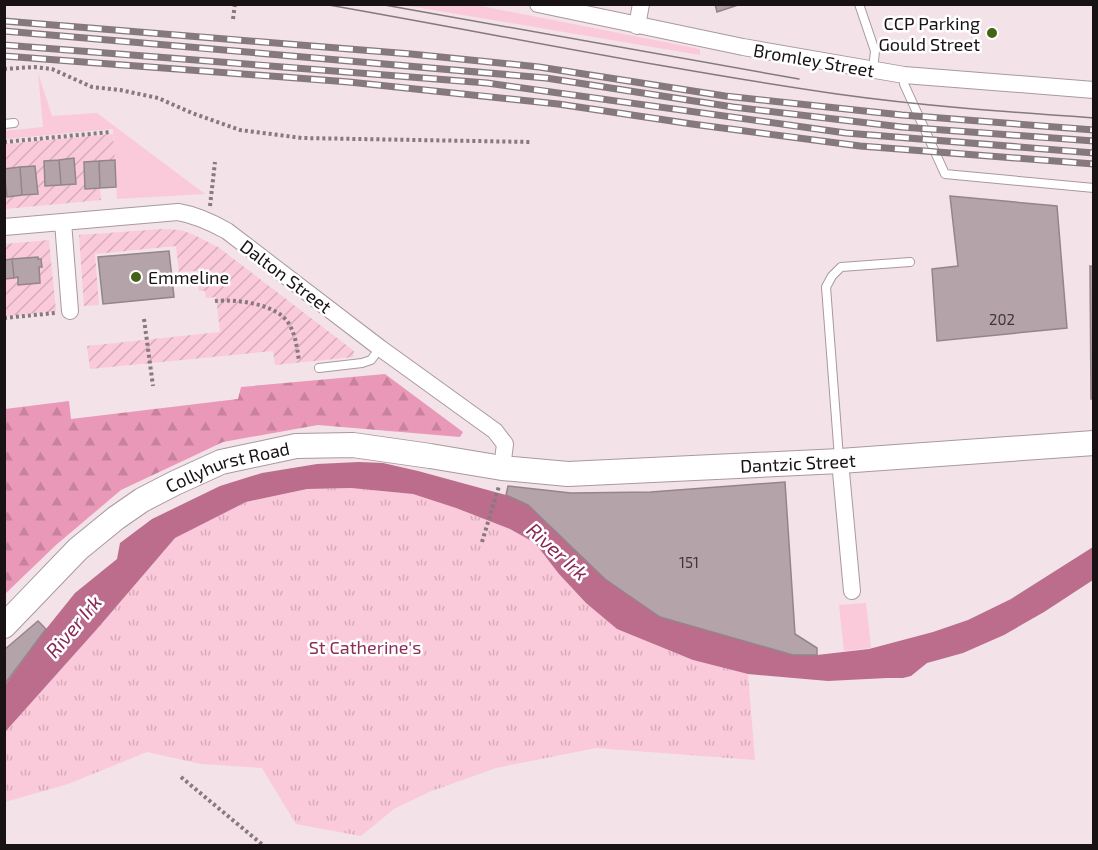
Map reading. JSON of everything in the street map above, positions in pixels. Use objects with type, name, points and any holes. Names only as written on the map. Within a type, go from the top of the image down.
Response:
[{"type":"street","name":"Bromley Street","points":[[538,4],[743,47],[904,75],[1094,90]]},
{"type":"street","points":[[637,26],[641,4]]},
{"type":"street","name":"Dalton Street","points":[[4,227],[178,212],[210,221],[227,231],[380,348],[495,431],[505,444],[500,479]]},
{"type":"street","points":[[63,222],[65,312]]},
{"type":"street","name":"Dantzic Street","points":[[500,479],[840,461],[1094,443]]},
{"type":"street","name":"Collyhurst Road","points":[[4,626],[78,549],[116,518],[142,500],[221,462],[296,446],[353,445],[430,456],[500,479]]},
{"type":"street","points":[[840,461],[852,591]]},
{"type":"lane","points":[[859,4],[875,51],[873,70]]},
{"type":"lane","points":[[904,75],[903,84],[945,174],[1094,188]]},
{"type":"lane","points":[[840,461],[826,287],[841,267],[910,262]]},
{"type":"lane","points":[[319,368],[362,363],[371,360],[380,348]]},
{"type":"path","points":[[233,19],[235,4]]},
{"type":"path","points":[[4,69],[34,67],[52,69],[92,87],[158,98],[240,130],[302,138],[532,142]]},
{"type":"path","points":[[4,142],[111,132]]},
{"type":"path","points":[[210,221],[215,162]]},
{"type":"path","points":[[215,301],[226,300],[255,304],[276,312],[288,322],[296,339],[299,361]]},
{"type":"path","points":[[4,318],[65,312]]},
{"type":"path","points":[[144,320],[153,386]]},
{"type":"path","points":[[482,542],[500,479]]},
{"type":"path","points":[[181,777],[264,846]]},
{"type":"green space","points":[[404,5],[476,5],[700,49],[700,55]]},
{"type":"green space","points":[[38,73],[52,116],[97,113],[205,194],[117,199],[113,129],[5,139],[4,131],[43,127]]},
{"type":"green space","points":[[113,134],[115,160],[84,163],[86,189],[100,188],[101,200],[5,209],[5,174],[7,197],[38,193],[35,166],[5,169],[4,144]],"holes":[[[74,159],[76,184],[46,186],[44,161]]]},
{"type":"green space","points":[[163,229],[180,230],[218,247],[354,351],[353,357],[275,365],[273,351],[90,369],[87,346],[220,332],[216,297],[206,298],[205,291],[199,291],[197,271],[179,272],[176,246],[95,254],[99,305],[84,306],[79,235]]},
{"type":"green space","points":[[49,240],[56,311],[5,316],[4,279],[18,277],[19,284],[40,283],[39,267],[42,267],[41,259],[37,257],[5,260],[5,244]]},
{"type":"green space","points":[[385,374],[463,432],[460,437],[318,425],[223,442],[121,490],[56,545],[5,594],[5,409],[69,401],[71,419],[238,399],[241,387]]},
{"type":"green space","name":"St Catherine's","points":[[351,488],[413,494],[510,529],[535,543],[586,603],[617,629],[693,660],[748,674],[755,760],[596,748],[496,768],[429,792],[394,809],[361,836],[296,824],[262,768],[201,764],[147,752],[68,784],[5,802],[5,732],[175,538],[246,502],[307,489]]},
{"type":"green space","points":[[866,603],[871,648],[844,651],[839,605]]},
{"type":"water","name":"River Irk","points":[[383,463],[506,495],[528,505],[605,579],[660,617],[793,655],[817,655],[869,649],[968,620],[1011,599],[1093,547],[1093,580],[1004,635],[963,653],[927,663],[911,676],[828,681],[748,674],[693,660],[617,629],[586,603],[535,543],[510,529],[413,494],[351,488],[307,489],[246,502],[175,538],[5,732],[5,685],[75,593],[117,559],[120,543],[152,519],[220,486],[262,473],[317,464]]},
{"type":"building","points":[[715,4],[741,4],[717,12]]},
{"type":"building","points":[[74,158],[76,184],[61,185],[59,160]]},
{"type":"building","points":[[59,160],[61,185],[45,186],[44,161]]},
{"type":"building","points":[[115,160],[116,187],[100,188],[99,161]]},
{"type":"building","points":[[99,161],[100,188],[85,189],[84,162]]},
{"type":"building","points":[[35,166],[38,194],[22,195],[20,167]]},
{"type":"building","points":[[20,167],[22,195],[7,197],[4,169]]},
{"type":"building","points":[[950,196],[1057,206],[1067,328],[937,341],[932,269],[958,266]]},
{"type":"building","name":"Emmeline","points":[[169,251],[174,297],[103,304],[98,257]]},
{"type":"building","points":[[38,257],[41,259],[42,267],[39,267],[40,283],[18,285],[18,277],[14,278],[12,259]]},
{"type":"building","points":[[12,259],[14,278],[4,279],[4,260]]},
{"type":"building","points":[[1090,266],[1094,267],[1094,399],[1091,399]]},
{"type":"building","points":[[785,482],[795,634],[817,648],[817,655],[793,655],[660,617],[605,579],[528,505],[506,495],[508,486],[571,493],[651,492]]},
{"type":"building","points":[[38,621],[46,629],[4,685],[4,650]]},
{"type":"tram line","points":[[323,4],[837,94],[997,111],[1094,118]]},
{"type":"tram line","points":[[379,4],[799,79]]},
{"type":"railway","points":[[4,21],[411,54],[539,67],[725,96],[902,115],[1094,130]]},
{"type":"railway","points":[[4,31],[546,78],[733,107],[902,127],[1094,141]]},
{"type":"railway","points":[[4,45],[487,83],[846,133],[1094,153]]},
{"type":"railway","points":[[4,56],[349,82],[558,104],[860,146],[1094,164]]},
{"type":"place","name":"CCP Parking Gould Street","points":[[992,33]]},
{"type":"place","name":"Emmeline","points":[[136,277]]}]
